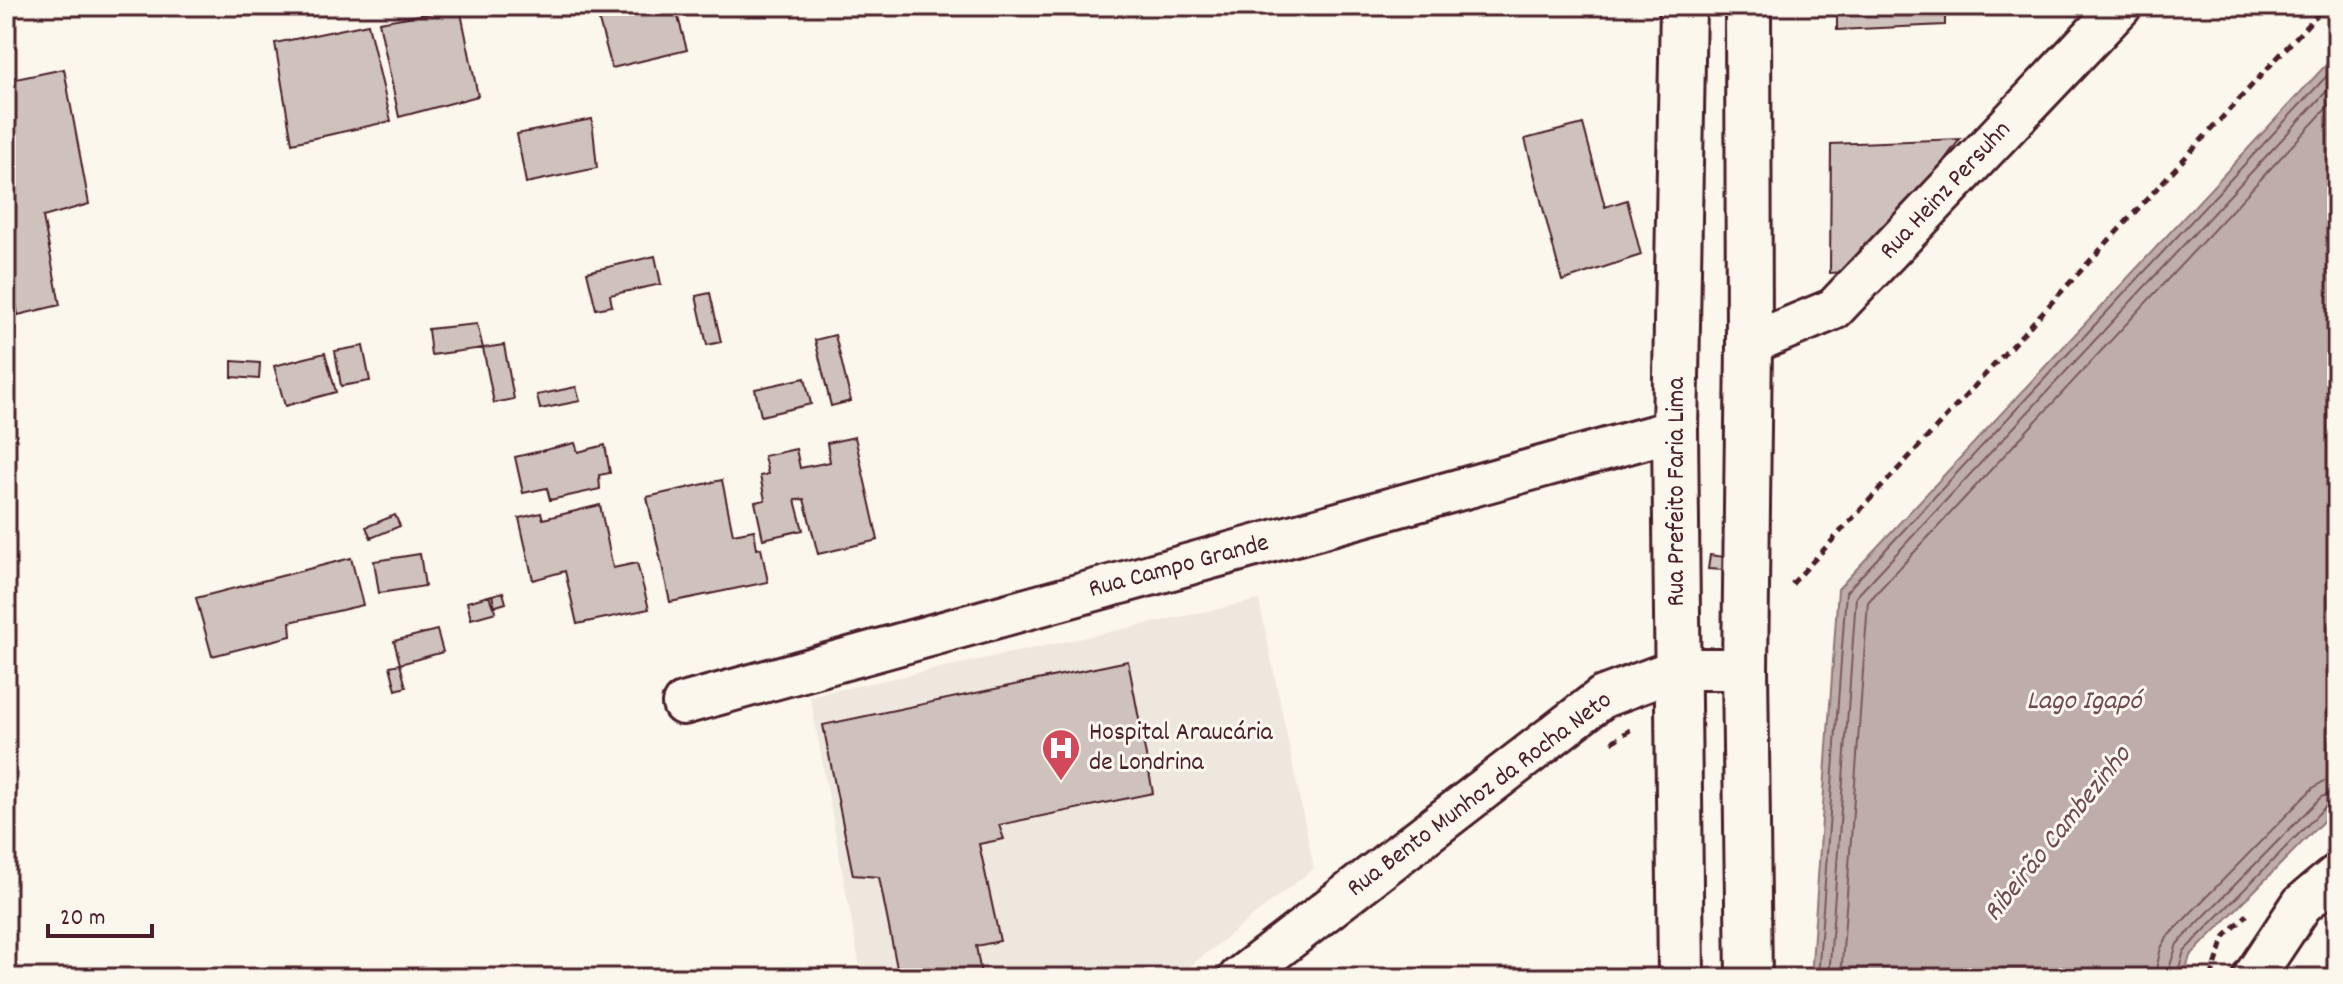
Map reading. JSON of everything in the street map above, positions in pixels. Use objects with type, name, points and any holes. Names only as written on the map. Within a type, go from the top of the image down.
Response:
[{"type":"main road","name":"Rua Prefeito Faria Lima","points":[[1681,974],[1675,430],[1683,6]]},
{"type":"main road","points":[[1748,6],[1749,344],[1745,669],[1749,976]]},
{"type":"street","name":"Rua Heinz Persuhn","points":[[1749,344],[1834,309],[2121,6]]},
{"type":"street","name":"Rua Campo Grande","points":[[683,704],[1675,430]]},
{"type":"street","name":"Rua Bento Munhoz da Rocha Neto","points":[[1239,978],[1603,697],[1678,669],[1745,669]]},
{"type":"street","points":[[2253,978],[2302,904],[2337,875]]},
{"type":"path","points":[[1792,584],[2325,6]]},
{"type":"shaded area","name":"Hospital Araucária de Londrina","points":[[1259,600],[1314,868],[1175,978],[862,978],[810,696]]},
{"type":"water","name":"Lago Igapó","points":[[2337,53],[2337,807],[2190,956],[2183,978],[1811,978],[1838,589]]},
{"type":"building","points":[[595,6],[675,6],[687,50],[612,68]]},
{"type":"building","points":[[1837,6],[1945,6],[1945,25],[1837,30]]},
{"type":"building","points":[[460,8],[478,96],[399,117],[379,22]]},
{"type":"building","points":[[368,24],[391,121],[292,143],[275,43]]},
{"type":"building","points":[[64,69],[89,204],[43,217],[60,305],[18,315],[6,256],[6,81]]},
{"type":"building","points":[[592,119],[597,168],[526,183],[517,134]]},
{"type":"building","points":[[1583,124],[1605,207],[1627,200],[1641,255],[1562,281],[1525,139]]},
{"type":"building","points":[[1960,139],[1861,271],[1830,273],[1831,144]]},
{"type":"building","points":[[655,256],[661,284],[610,295],[612,306],[596,309],[587,272]]},
{"type":"building","points":[[710,293],[721,342],[707,345],[696,296]]},
{"type":"building","points":[[477,324],[483,348],[431,355],[428,329]]},
{"type":"building","points":[[835,335],[851,401],[831,406],[815,340]]},
{"type":"building","points":[[504,345],[514,399],[494,403],[483,348]]},
{"type":"building","points":[[363,346],[370,381],[341,386],[335,351]]},
{"type":"building","points":[[325,353],[336,392],[285,406],[274,366]]},
{"type":"building","points":[[232,361],[260,363],[259,379],[232,377]]},
{"type":"building","points":[[805,378],[811,404],[761,416],[755,389]]},
{"type":"building","points":[[576,387],[580,401],[540,409],[537,395]]},
{"type":"building","points":[[855,437],[878,540],[818,554],[804,499],[795,500],[803,530],[763,539],[755,502],[765,500],[760,476],[768,474],[764,456],[796,449],[800,468],[830,462],[827,443]]},
{"type":"building","points":[[575,443],[578,452],[605,445],[610,473],[599,475],[600,489],[550,500],[547,488],[523,493],[515,457]]},
{"type":"building","points":[[722,480],[733,534],[754,530],[768,582],[670,602],[647,497]]},
{"type":"building","points":[[600,505],[613,568],[637,563],[649,609],[577,624],[565,571],[533,580],[519,518],[541,513],[543,519]]},
{"type":"building","points":[[395,515],[400,526],[371,538],[366,527]]},
{"type":"building","points":[[420,554],[425,586],[379,593],[374,561]]},
{"type":"building","points":[[1710,555],[1725,557],[1724,570],[1708,569]]},
{"type":"building","points":[[351,558],[363,605],[290,622],[291,636],[212,656],[196,598]]},
{"type":"building","points":[[503,592],[506,603],[493,607],[489,596]]},
{"type":"building","points":[[492,595],[496,612],[471,619],[467,602]]},
{"type":"building","points":[[437,630],[443,652],[400,664],[394,641]]},
{"type":"building","name":"Hospital Araucária de Londrina","points":[[1128,661],[1153,793],[999,825],[1004,839],[979,844],[1000,941],[976,946],[981,974],[962,978],[899,978],[879,877],[853,875],[823,725]]},
{"type":"building","points":[[400,664],[406,687],[396,690],[390,666]]},
{"type":"place","name":"Hospital Araucária de Londrina","points":[[1061,782]]},
{"type":"water label","name":"Ribeirão Cambezinho","points":[[2059,835]]}]
